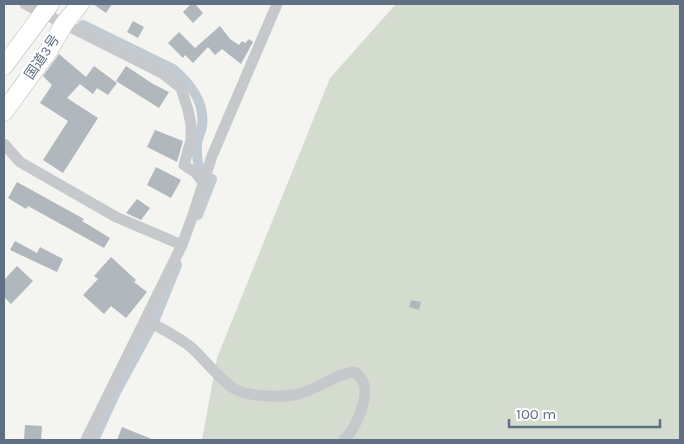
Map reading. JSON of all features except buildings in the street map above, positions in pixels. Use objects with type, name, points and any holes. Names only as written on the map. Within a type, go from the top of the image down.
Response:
[{"type":"highway","name":"国道3号","points":[[4,112],[49,50],[64,24],[80,4]]},
{"type":"highway","name":"国道3号","points":[[4,66],[46,8]]},
{"type":"street","points":[[25,4],[46,8],[64,24],[162,73],[181,88],[191,125],[191,140],[184,165],[196,173],[204,182]]},
{"type":"street","points":[[90,439],[182,245],[212,156],[277,4]]},
{"type":"street","points":[[4,144],[20,162],[116,218],[182,245]]},
{"type":"street","points":[[146,320],[162,328],[190,347],[235,390],[245,394],[294,395],[312,390],[347,372],[355,372],[362,379],[365,386],[363,400],[356,424],[344,440]]},
{"type":"shaded area","points":[[396,4],[680,4],[680,440],[202,440],[217,358],[330,78]]},
{"type":"waterway","points":[[83,25],[173,69],[191,87],[199,101],[202,117],[197,148],[199,169]]},
{"type":"waterway","points":[[198,215],[212,179]]},
{"type":"waterway","points":[[94,440],[117,390],[154,322],[177,265]]}]
